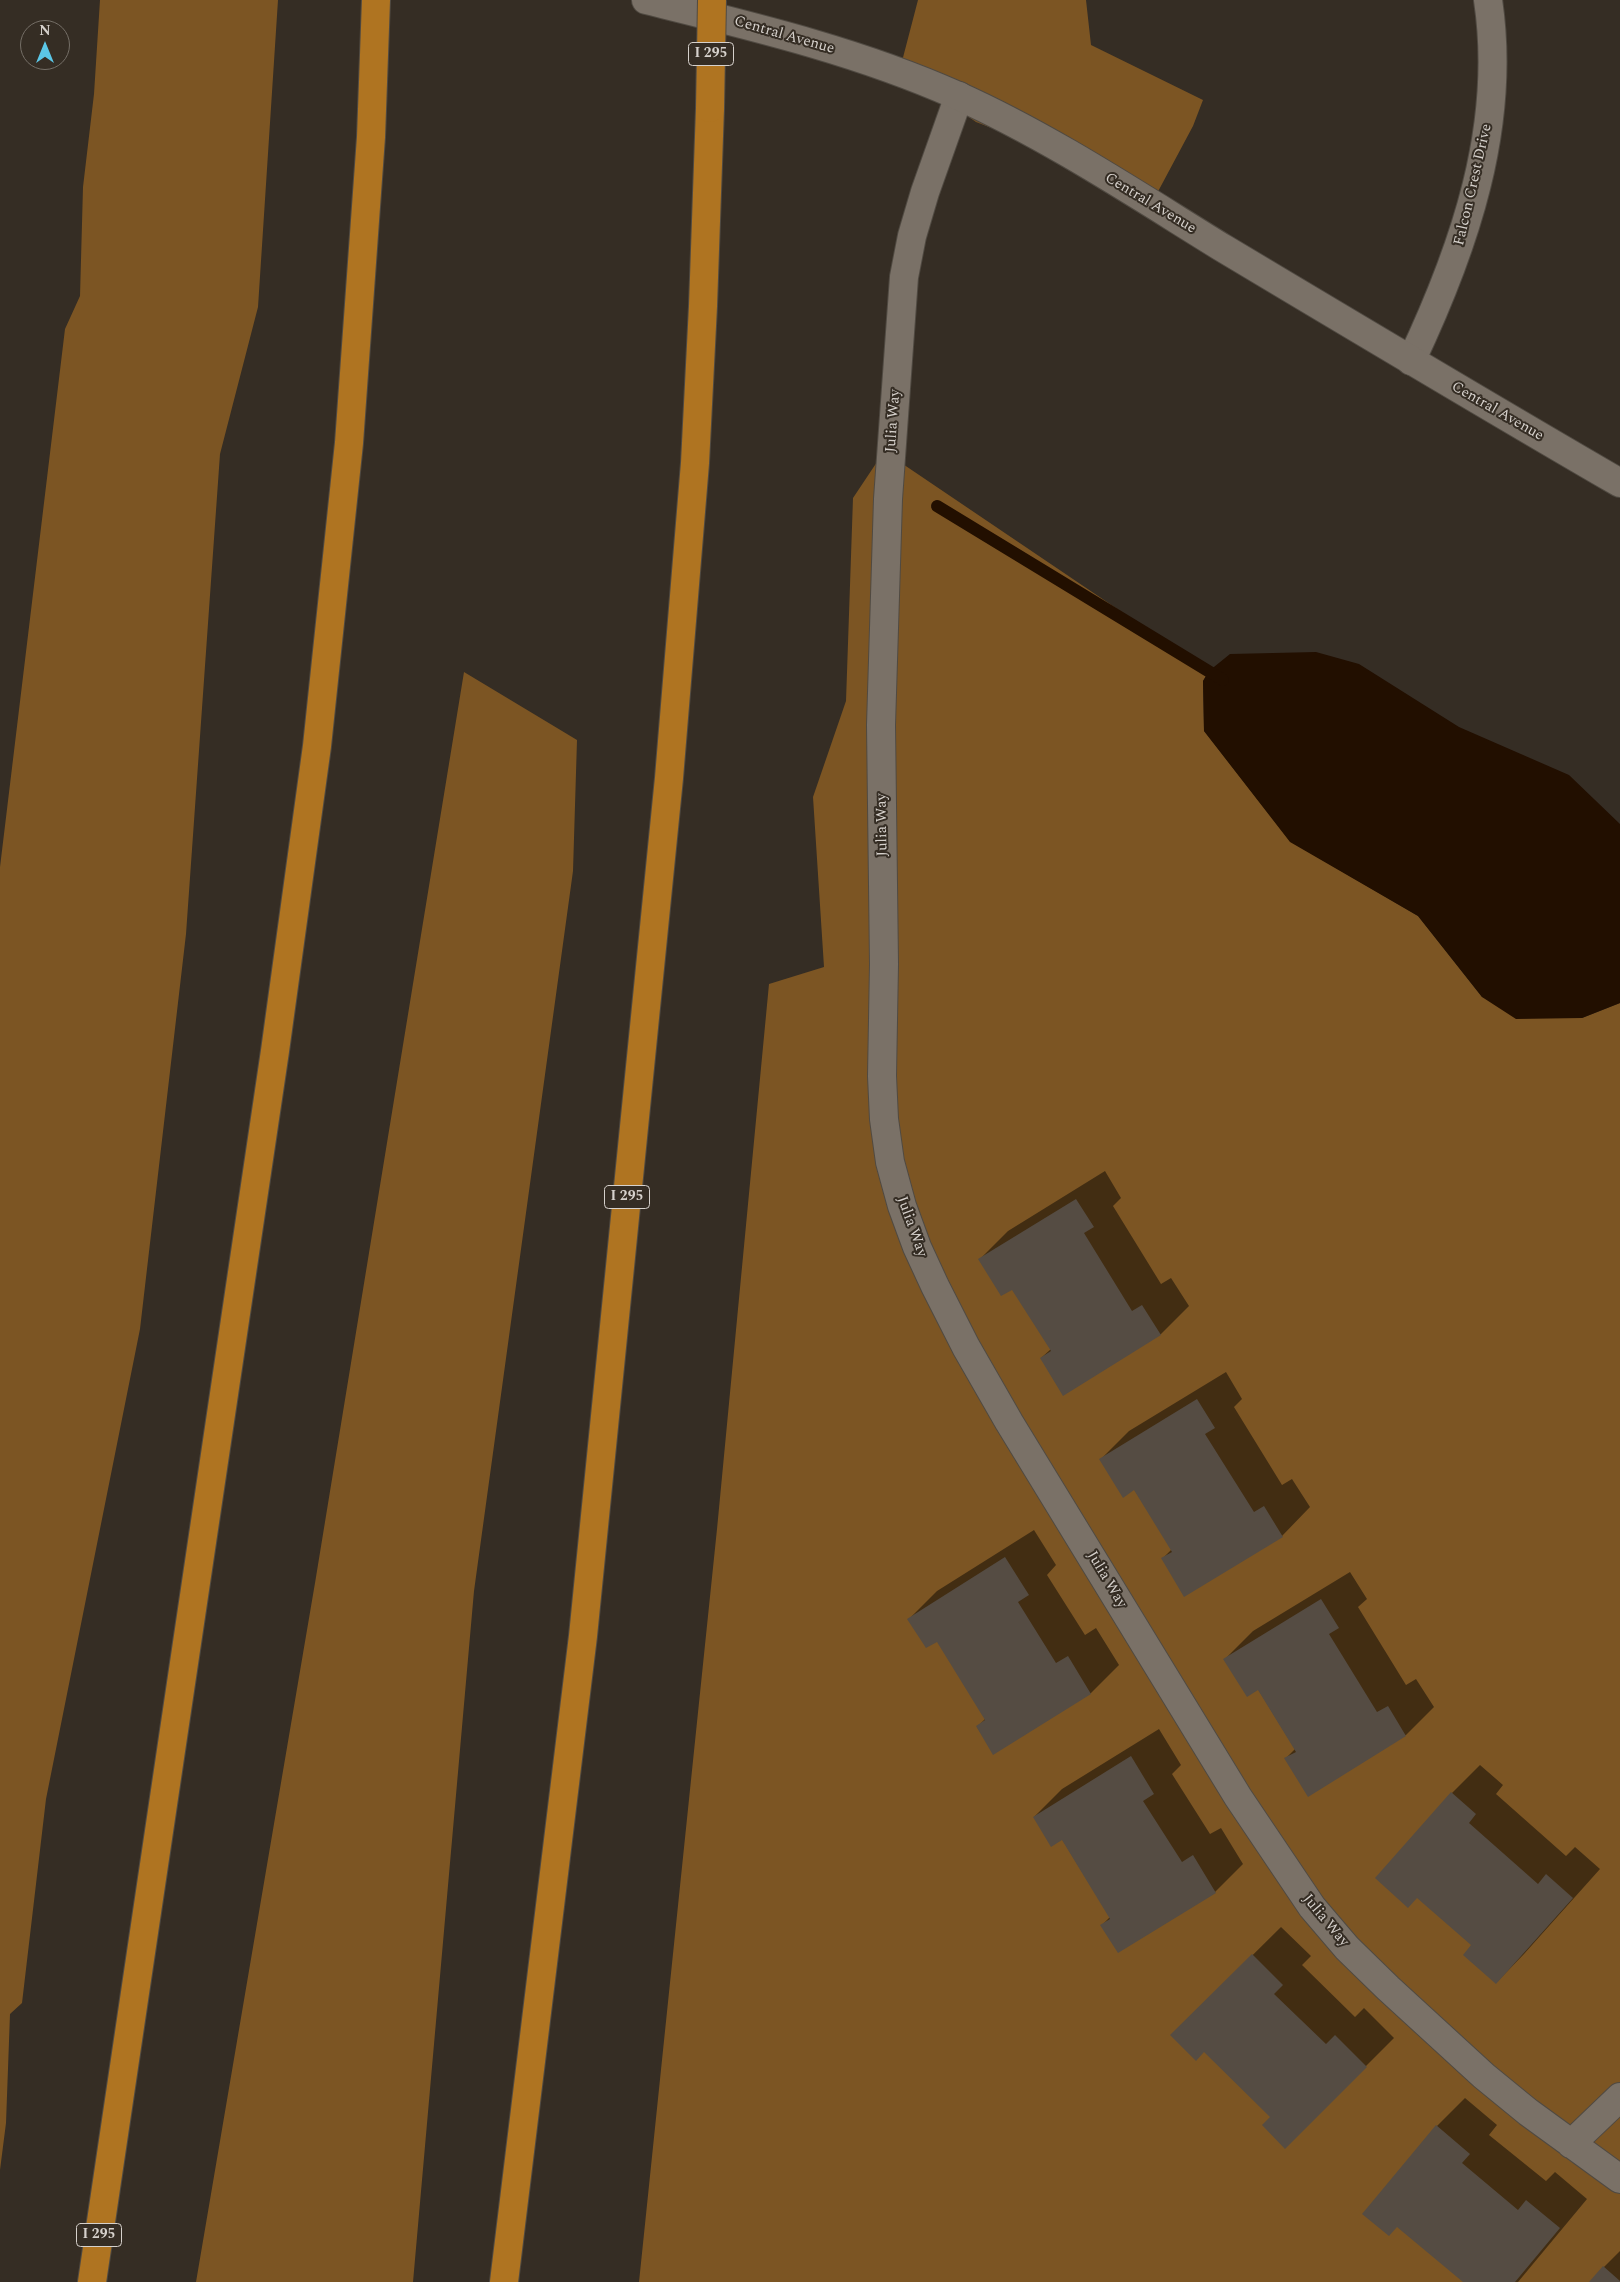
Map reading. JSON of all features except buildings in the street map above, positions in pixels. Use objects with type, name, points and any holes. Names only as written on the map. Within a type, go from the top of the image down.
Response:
[{"type":"highway","name":"I 295","points":[[506,2276],[583,1636],[668,788],[695,463],[704,306],[712,0]]},
{"type":"highway","name":"I 295","points":[[92,2282],[275,1051],[317,746],[351,424],[370,156],[376,12]]},
{"type":"highway","points":[[83,2282],[106,2188]]},
{"type":"street","name":"Central Avenue","points":[[646,0],[829,48],[959,96],[1057,148],[1411,361],[1620,483]]},
{"type":"street","name":"Falcon Crest Drive","points":[[1411,361],[1440,300],[1456,258],[1480,168],[1490,120],[1493,73],[1492,26],[1488,0]]},
{"type":"street","name":"Julia Way","points":[[959,96],[925,192],[912,236],[904,277],[888,499],[881,725],[884,944],[882,1076],[884,1118],[890,1162],[902,1206],[934,1286],[1009,1422],[1238,1796],[1312,1907],[1348,1948],[1388,1988],[1484,2076],[1571,2144],[1620,2179]]},
{"type":"street","points":[[1571,2144],[1620,2097]]},
{"type":"shaded area","points":[[100,0],[278,0],[258,307],[220,454],[186,934],[140,1329],[46,1799],[22,2003],[10,2014],[6,2123],[0,2170],[0,867],[65,329],[80,296],[83,187],[94,94]]},
{"type":"shaded area","points":[[918,0],[1086,0],[1091,45],[1203,100],[1193,126],[1146,214],[1131,207],[1015,137],[976,122],[900,69]]},
{"type":"shaded area","points":[[883,453],[891,456],[1209,671],[1203,681],[1204,731],[1290,841],[1418,916],[1482,997],[1582,1018],[1620,1003],[1620,2282],[639,2282],[717,1529],[769,984],[824,967],[813,797],[846,701],[853,498]]},
{"type":"shaded area","points":[[1316,652],[1359,664],[1459,727],[1569,775],[1620,824],[1620,1003],[1582,1018],[1516,1019],[1482,997],[1418,916],[1290,842],[1204,731],[1203,681],[1209,671],[1230,654]]},
{"type":"shaded area","points":[[464,672],[577,740],[573,871],[474,1591],[413,2282],[196,2282],[315,1583]]},
{"type":"waterway","points":[[937,506],[1223,680]]}]
